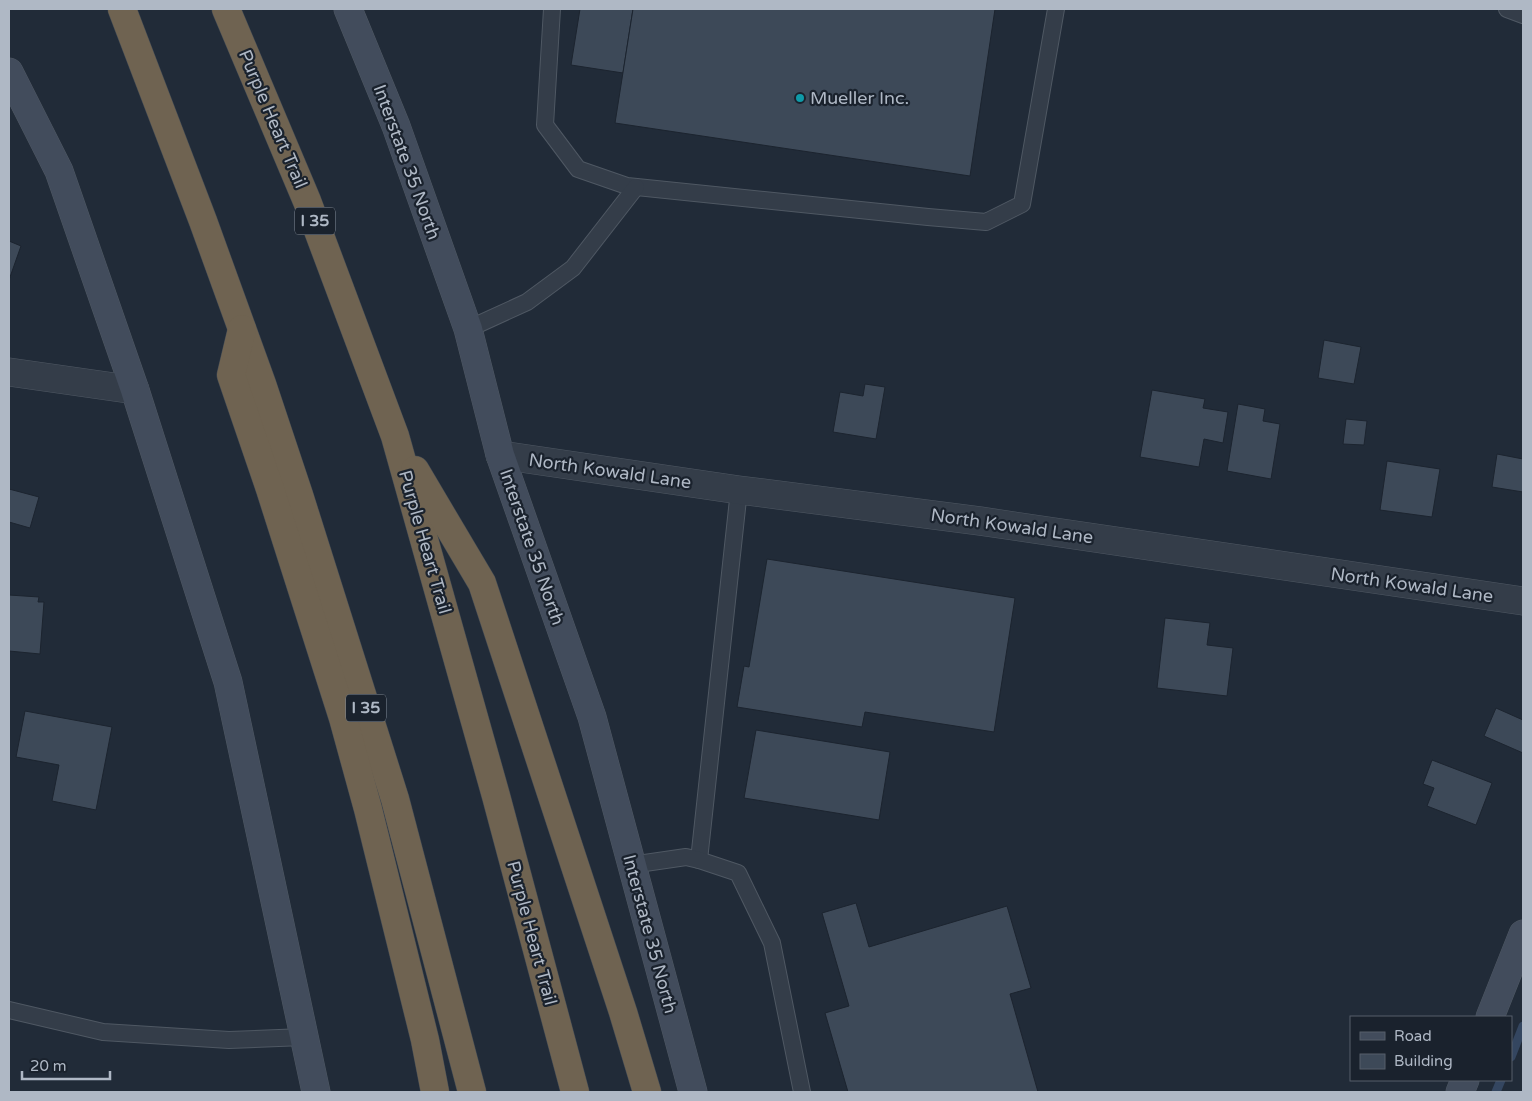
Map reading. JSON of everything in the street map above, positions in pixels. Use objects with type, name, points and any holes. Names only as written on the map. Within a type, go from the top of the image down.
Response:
[{"type":"highway","name":"I 35","points":[[122,9],[242,328],[299,495],[395,799],[472,1092]]},
{"type":"highway","name":"Purple Heart Trail","points":[[226,9],[307,201],[395,436],[496,796],[575,1092]]},
{"type":"highway","points":[[242,328],[231,375],[270,489],[343,718],[368,809],[436,1092]]},
{"type":"highway","points":[[395,436],[482,583],[620,1003],[647,1092]]},
{"type":"main road","name":"Interstate 35 North","points":[[348,9],[396,126],[468,329],[500,455],[592,718],[694,1092]]},
{"type":"main road","points":[[9,72],[59,172],[135,390],[228,682],[316,1092]]},
{"type":"main road","points":[[1490,1016],[1523,934]]},
{"type":"street","points":[[9,372],[135,390]]},
{"type":"street","name":"North Kowald Lane","points":[[500,455],[739,490],[980,521],[1523,601]]},
{"type":"lane","points":[[552,9],[545,124],[578,169],[627,186],[986,222],[1022,204],[1056,9]]},
{"type":"lane","points":[[1507,9],[1523,15]]},
{"type":"lane","points":[[468,329],[527,302],[573,268],[636,187]]},
{"type":"lane","points":[[699,860],[739,490]]},
{"type":"lane","points":[[631,865],[686,857],[738,873],[772,943],[802,1092]]},
{"type":"lane","points":[[9,1010],[103,1032],[229,1040],[304,1037]]},
{"type":"building","points":[[580,9],[633,9],[623,73],[571,65]]},
{"type":"building","name":"Mueller Inc.","points":[[633,9],[995,9],[970,176],[615,123]]},
{"type":"building","points":[[9,241],[21,246],[9,280]]},
{"type":"building","points":[[1324,340],[1361,347],[1354,384],[1318,378]]},
{"type":"building","points":[[865,384],[885,387],[876,439],[833,432],[840,392],[863,396]]},
{"type":"building","points":[[1152,390],[1205,399],[1203,408],[1228,412],[1223,443],[1204,439],[1199,467],[1140,457]]},
{"type":"building","points":[[1238,404],[1265,409],[1263,421],[1280,424],[1271,479],[1227,471]]},
{"type":"building","points":[[1346,419],[1367,421],[1364,445],[1343,444]]},
{"type":"building","points":[[1497,454],[1523,459],[1523,492],[1492,487]]},
{"type":"building","points":[[1387,461],[1440,469],[1432,517],[1380,510]]},
{"type":"building","points":[[9,489],[39,497],[30,528],[9,522]]},
{"type":"building","points":[[767,559],[1015,598],[994,732],[865,712],[862,727],[737,707],[744,666],[749,667]]},
{"type":"building","points":[[9,595],[39,597],[38,602],[44,602],[40,654],[9,651]]},
{"type":"building","points":[[1165,618],[1210,623],[1207,645],[1233,648],[1227,696],[1157,688]]},
{"type":"building","points":[[1496,708],[1523,720],[1523,753],[1484,736]]},
{"type":"building","points":[[25,711],[112,727],[96,810],[52,801],[59,765],[16,757]]},
{"type":"building","points":[[756,730],[890,752],[879,820],[744,798]]},
{"type":"building","points":[[1432,760],[1492,783],[1476,825],[1427,806],[1434,788],[1423,784]]},
{"type":"building","points":[[856,903],[869,947],[1007,906],[1031,988],[1010,994],[1038,1092],[848,1092],[825,1013],[849,1006],[822,913]]},
{"type":"waterway","points":[[1512,1054],[1523,1026]]},
{"type":"waterway","points":[[1496,1092],[1501,1081]]},
{"type":"place","name":"Mueller Inc.","points":[[800,98]]}]
